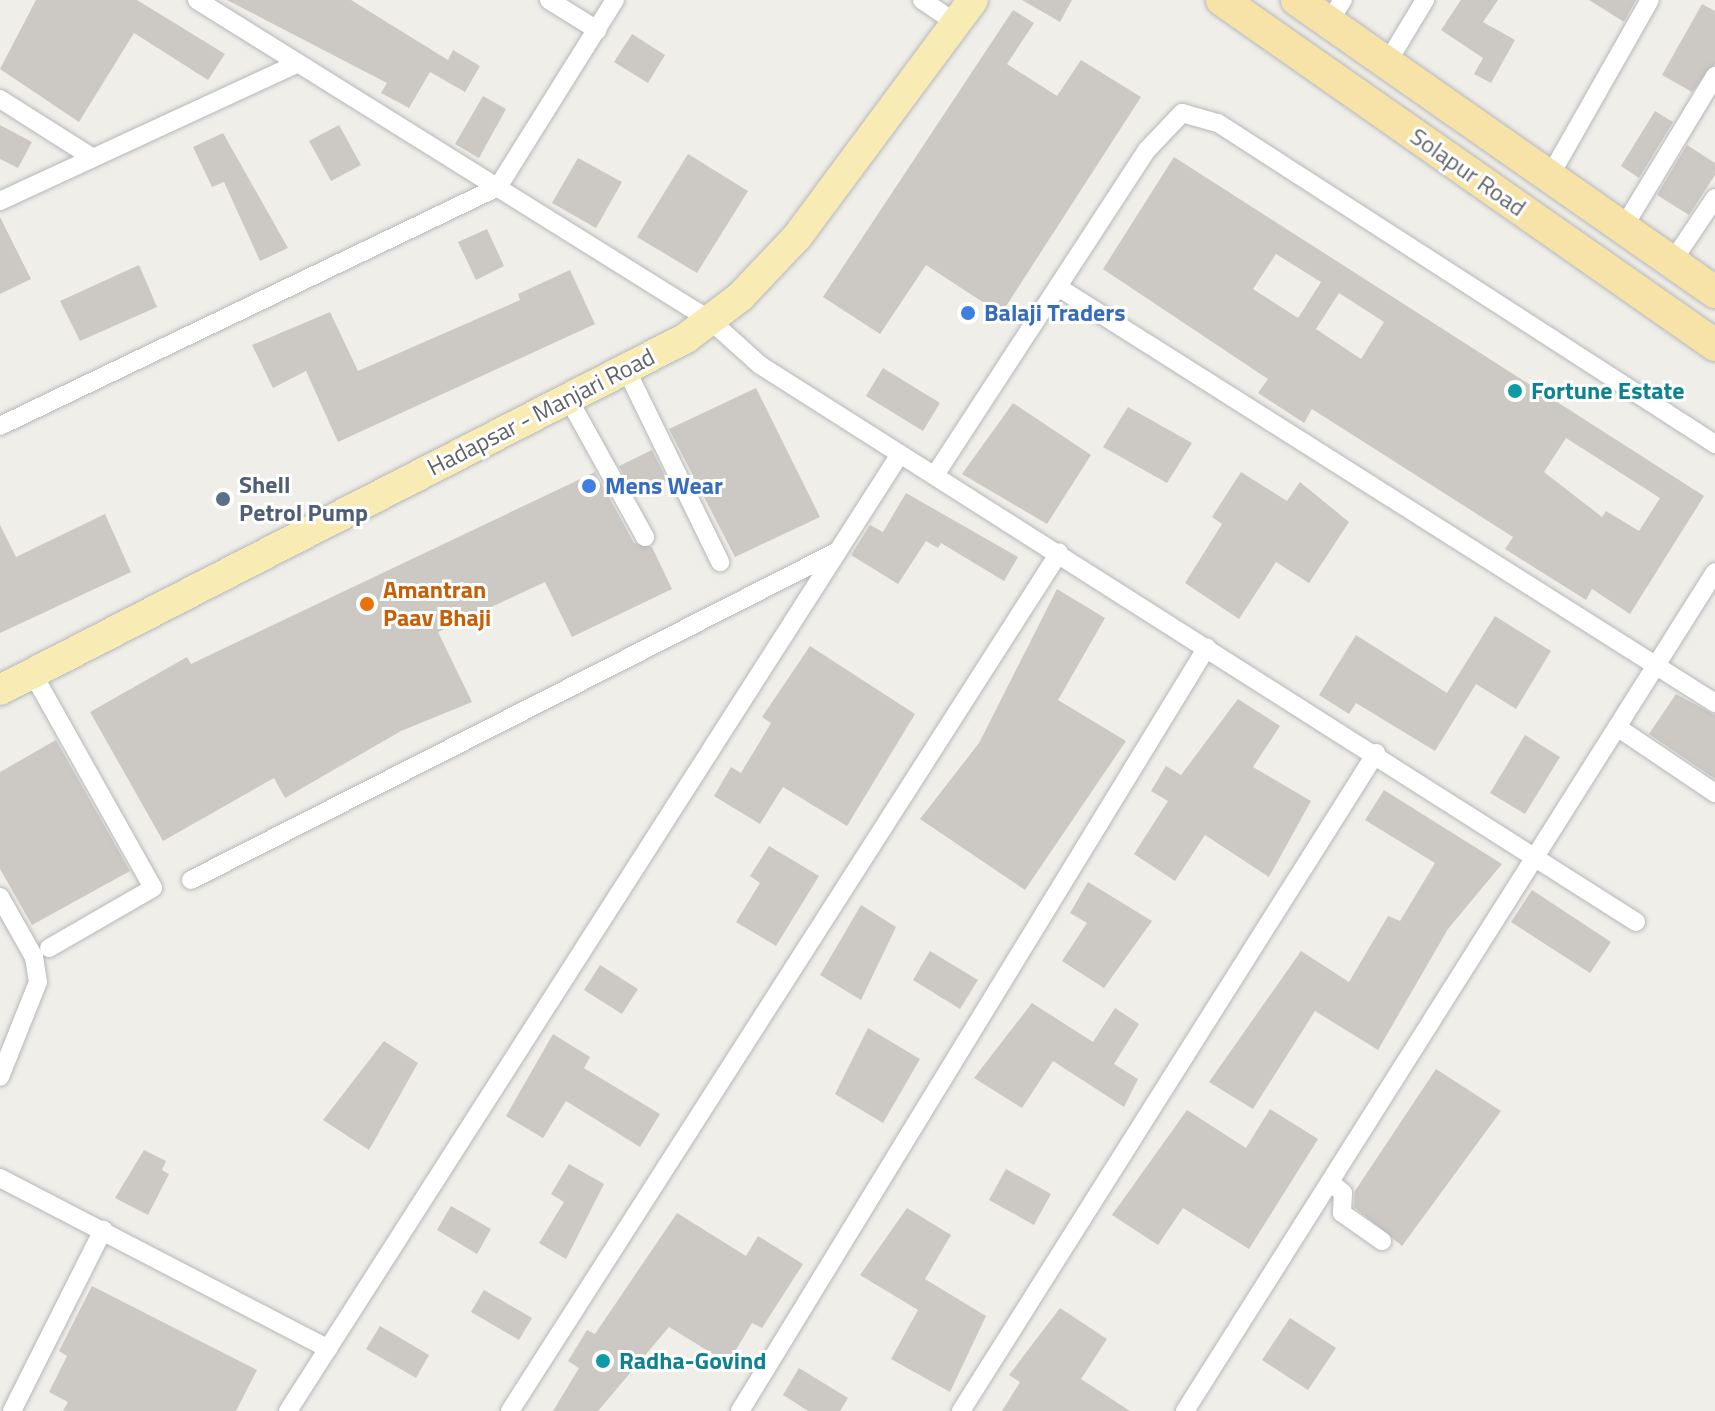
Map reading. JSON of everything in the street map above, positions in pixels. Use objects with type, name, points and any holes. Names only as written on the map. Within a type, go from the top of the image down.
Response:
[{"type":"highway","name":"Solapur Road","points":[[1222,0],[1715,345]]},
{"type":"highway","name":"Solapur Road","points":[[1297,0],[1336,11],[1387,63],[1551,174],[1715,292]]},
{"type":"main road","name":"Hadapsar - Manjari Road","points":[[0,690],[626,369],[710,320],[797,237],[964,12]]},
{"type":"street","points":[[197,0],[710,320],[760,365],[1537,854],[1636,922]]},
{"type":"street","points":[[549,0],[597,30]]},
{"type":"street","points":[[0,426],[498,187],[615,0]]},
{"type":"street","points":[[922,0],[964,12]]},
{"type":"street","points":[[1387,63],[1425,0]]},
{"type":"street","points":[[1551,174],[1650,0]]},
{"type":"street","points":[[0,201],[298,63]]},
{"type":"street","points":[[1623,228],[1715,76]]},
{"type":"street","points":[[0,99],[93,158]]},
{"type":"street","points":[[935,475],[1147,150],[1182,113],[1218,123],[1715,444]]},
{"type":"street","points":[[1672,262],[1715,198]]},
{"type":"street","points":[[1058,287],[1715,703]]},
{"type":"street","points":[[626,369],[720,562]]},
{"type":"street","points":[[568,398],[645,537]]},
{"type":"street","points":[[288,1411],[900,454]]},
{"type":"street","points":[[191,880],[839,551]]},
{"type":"street","points":[[510,1411],[1059,553]]},
{"type":"street","points":[[1185,1411],[1657,664],[1712,583]]},
{"type":"street","points":[[740,1411],[1207,647]]},
{"type":"street","points":[[33,674],[153,888],[49,948]]},
{"type":"street","points":[[1617,727],[1715,793]]},
{"type":"street","points":[[961,1411],[1376,753]]},
{"type":"street","points":[[0,897],[34,957],[38,982],[0,1077]]},
{"type":"street","points":[[0,1178],[328,1349]]},
{"type":"street","points":[[1330,1182],[1343,1193],[1342,1213],[1382,1241]]},
{"type":"street","points":[[13,1411],[103,1230]]},
{"type":"building","points":[[36,0],[137,0],[225,54],[208,80],[134,33],[79,122],[0,69]]},
{"type":"building","points":[[227,0],[351,0],[448,60],[453,50],[480,66],[465,92],[430,72],[409,108],[381,93],[387,83]]},
{"type":"building","points":[[1022,0],[1072,0],[1060,22]]},
{"type":"building","points":[[1461,0],[1498,0],[1483,22],[1515,40],[1491,83],[1474,74],[1483,58],[1441,30]]},
{"type":"building","points":[[1589,0],[1636,0],[1624,22]]},
{"type":"building","points":[[1702,4],[1715,11],[1715,64],[1692,92],[1662,75]]},
{"type":"building","points":[[1013,10],[1034,23],[1007,64],[1057,96],[1081,60],[1141,97],[1001,314],[926,265],[880,334],[823,297]]},
{"type":"building","points":[[632,34],[665,55],[648,83],[614,62]]},
{"type":"building","points":[[483,96],[506,109],[479,158],[455,144]]},
{"type":"building","points":[[1655,111],[1673,122],[1639,178],[1621,166]]},
{"type":"building","points":[[0,125],[32,142],[18,168],[0,159]]},
{"type":"building","points":[[339,125],[361,165],[331,181],[309,141]]},
{"type":"building","points":[[223,133],[288,248],[260,261],[224,182],[212,187],[193,147]]},
{"type":"building","points":[[1687,145],[1715,163],[1715,175],[1689,215],[1657,195]]},
{"type":"building","points":[[688,154],[748,191],[697,273],[637,237]]},
{"type":"building","points":[[1174,157],[1704,496],[1630,614],[1592,589],[1586,600],[1505,549],[1513,537],[1312,409],[1304,423],[1258,393],[1268,379],[1103,269]],"holes":[[[1276,254],[1321,282],[1298,318],[1253,289]],[[1339,293],[1384,322],[1361,359],[1316,329]],[[1566,438],[1660,498],[1639,531],[1606,511],[1602,517],[1544,472]]]},
{"type":"building","points":[[578,158],[622,182],[596,228],[552,203]]},
{"type":"building","points":[[0,217],[31,279],[0,294]]},
{"type":"building","points":[[487,229],[504,266],[476,280],[458,242]]},
{"type":"building","points":[[139,265],[157,307],[80,341],[60,301]]},
{"type":"building","points":[[570,270],[595,324],[338,442],[306,371],[273,388],[252,345],[330,312],[358,371],[520,300],[518,294]]},
{"type":"building","points":[[883,368],[940,403],[923,431],[866,396]]},
{"type":"building","points":[[756,388],[820,517],[735,557],[669,429]]},
{"type":"building","points":[[1013,403],[1091,455],[1047,524],[962,474]]},
{"type":"building","points":[[1128,407],[1192,443],[1167,483],[1103,447]]},
{"type":"building","points":[[652,450],[667,480],[635,495],[619,466]]},
{"type":"building","points":[[595,472],[634,543],[652,547],[672,589],[572,637],[545,582],[438,632],[472,702],[401,731],[285,798],[274,778],[163,841],[90,712],[187,657],[191,664]]},
{"type":"building","points":[[1241,472],[1287,501],[1300,482],[1349,522],[1309,583],[1276,562],[1239,619],[1185,583],[1222,524],[1212,517]]},
{"type":"building","points":[[906,493],[1018,557],[1004,581],[941,543],[938,548],[926,541],[898,584],[851,555],[870,525],[883,532]]},
{"type":"building","points":[[105,514],[131,572],[0,633],[0,525],[16,557]]},
{"type":"building","points":[[1057,589],[1105,618],[1058,700],[1126,741],[1025,890],[920,819],[979,743]]},
{"type":"building","points":[[1495,616],[1551,651],[1516,709],[1476,684],[1435,751],[1356,703],[1349,714],[1319,695],[1356,635],[1447,693]]},
{"type":"building","points":[[810,646],[915,714],[847,826],[783,787],[760,824],[714,796],[731,767],[741,773],[771,723],[762,717]]},
{"type":"building","points":[[1676,694],[1715,715],[1715,779],[1649,734]]},
{"type":"building","points":[[1238,699],[1280,726],[1253,767],[1311,801],[1269,877],[1205,835],[1175,881],[1134,854],[1168,801],[1151,791],[1166,766],[1181,775]]},
{"type":"building","points":[[1525,735],[1560,757],[1525,814],[1490,793]]},
{"type":"building","points":[[56,740],[130,871],[32,925],[0,869],[0,772]]},
{"type":"building","points":[[1384,790],[1502,864],[1448,929],[1378,1050],[1315,1011],[1253,1109],[1209,1082],[1301,951],[1349,982],[1388,916],[1400,921],[1435,863],[1365,820]]},
{"type":"building","points":[[769,846],[819,876],[776,946],[736,922],[760,883],[750,876]]},
{"type":"building","points":[[1088,882],[1152,921],[1104,988],[1062,961],[1087,923],[1070,913]]},
{"type":"building","points":[[1532,890],[1611,942],[1590,973],[1511,922]]},
{"type":"building","points":[[861,905],[896,927],[861,1000],[820,975]]},
{"type":"building","points":[[930,951],[978,980],[960,1009],[913,980]]},
{"type":"building","points":[[600,965],[638,989],[622,1014],[584,990]]},
{"type":"building","points":[[1032,1003],[1093,1042],[1115,1008],[1139,1024],[1114,1064],[1138,1079],[1124,1107],[1053,1061],[1022,1108],[974,1078]]},
{"type":"building","points":[[868,1028],[920,1059],[883,1123],[835,1094]]},
{"type":"building","points":[[553,1034],[590,1057],[584,1068],[660,1114],[640,1147],[566,1101],[543,1138],[506,1116]]},
{"type":"building","points":[[384,1041],[418,1063],[369,1150],[323,1120]]},
{"type":"building","points":[[1436,1069],[1501,1111],[1402,1246],[1354,1207],[1355,1191]]},
{"type":"building","points":[[1270,1109],[1318,1139],[1249,1249],[1183,1208],[1158,1245],[1112,1215],[1187,1110],[1246,1148]]},
{"type":"building","points":[[144,1150],[166,1161],[162,1170],[169,1174],[148,1215],[115,1198]]},
{"type":"building","points":[[569,1164],[604,1184],[566,1259],[539,1243],[564,1202],[551,1194]]},
{"type":"building","points":[[1006,1169],[1051,1194],[1034,1225],[989,1200]]},
{"type":"building","points":[[451,1206],[491,1229],[477,1254],[437,1230]]},
{"type":"building","points":[[907,1208],[951,1235],[925,1279],[986,1316],[950,1392],[891,1359],[918,1310],[860,1275]]},
{"type":"building","points":[[677,1213],[746,1256],[758,1236],[803,1264],[762,1328],[752,1323],[728,1363],[669,1327],[598,1411],[553,1411],[579,1368],[568,1361],[587,1330],[595,1334]]},
{"type":"building","points":[[92,1286],[257,1370],[236,1411],[63,1411],[68,1402],[49,1392],[67,1356],[59,1351]]},
{"type":"building","points":[[484,1290],[532,1318],[519,1340],[471,1312]]},
{"type":"building","points":[[1060,1308],[1107,1339],[1081,1379],[1130,1411],[1002,1411],[1020,1382],[1009,1375]]},
{"type":"building","points":[[1290,1318],[1336,1348],[1308,1390],[1262,1360]]},
{"type":"building","points":[[380,1326],[429,1355],[416,1378],[366,1349]]},
{"type":"building","points":[[799,1368],[848,1398],[840,1411],[808,1411],[783,1395]]},
{"type":"place","name":"Balaji Traders","points":[[968,313]]},
{"type":"place","name":"Fortune Estate","points":[[1515,391]]},
{"type":"place","name":"Mens Wear","points":[[589,486]]},
{"type":"place","name":"Shell Petrol Pump","points":[[223,499]]},
{"type":"place","name":"Amantran Paav Bhaji","points":[[367,604]]},
{"type":"place","name":"Radha-Govind","points":[[603,1361]]}]
